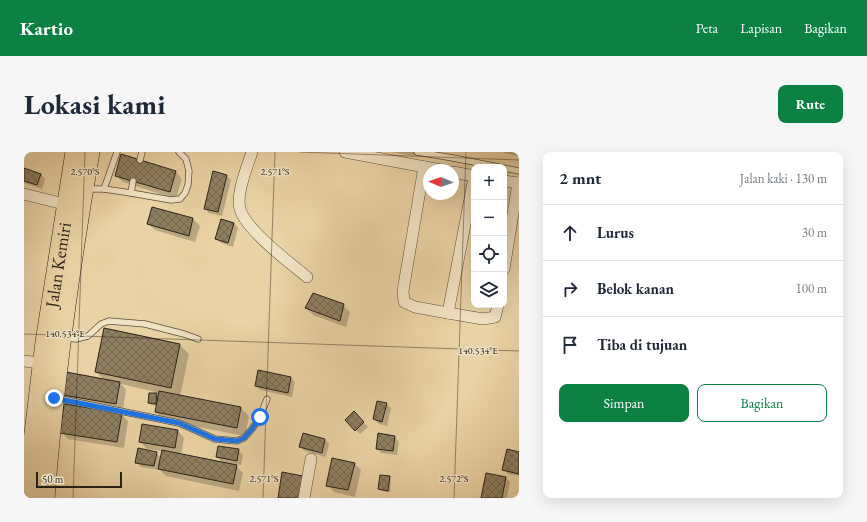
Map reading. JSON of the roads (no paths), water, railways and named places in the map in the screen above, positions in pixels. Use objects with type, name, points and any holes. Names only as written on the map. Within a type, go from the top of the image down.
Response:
[{"type":"highway","name":"Jalan Kemiri","points":[[41,363],[61,337],[75,198],[75,152]]},
{"type":"highway","name":"Jalan Kemiri","points":[[32,495],[33,441],[41,363],[75,198],[90,152]]},
{"type":"highway","name":"Jalan Kemiri","points":[[32,495],[50,431],[54,398],[41,363]]},
{"type":"street","points":[[252,152],[240,192],[240,209],[248,223],[268,244],[307,277]]},
{"type":"street","points":[[345,152],[423,167]]},
{"type":"street","points":[[423,173],[402,291],[404,302],[415,306],[483,319],[495,317],[497,308]]},
{"type":"street","points":[[459,173],[471,176]]},
{"type":"street","points":[[507,181],[519,183],[507,252]]},
{"type":"street","points":[[448,313],[471,193]]},
{"type":"street","points":[[24,194],[75,198]]},
{"type":"street","points":[[304,498],[311,460]]},
{"type":"lane","points":[[104,189],[116,152]]},
{"type":"lane","points":[[140,160],[142,152]]},
{"type":"lane","points":[[75,198],[104,189],[171,200],[180,199],[185,193],[188,185],[189,171],[186,159],[179,152]]},
{"type":"lane","points":[[417,152],[484,164]]},
{"type":"lane","points":[[507,169],[519,171]]},
{"type":"lane","points":[[130,193],[133,181]]},
{"type":"lane","points":[[61,337],[76,339],[88,336],[101,324],[109,321],[145,324],[198,339]]},
{"type":"lane","points":[[54,398],[179,423],[215,439],[237,441],[244,438],[252,429],[260,417],[267,399]]}]
